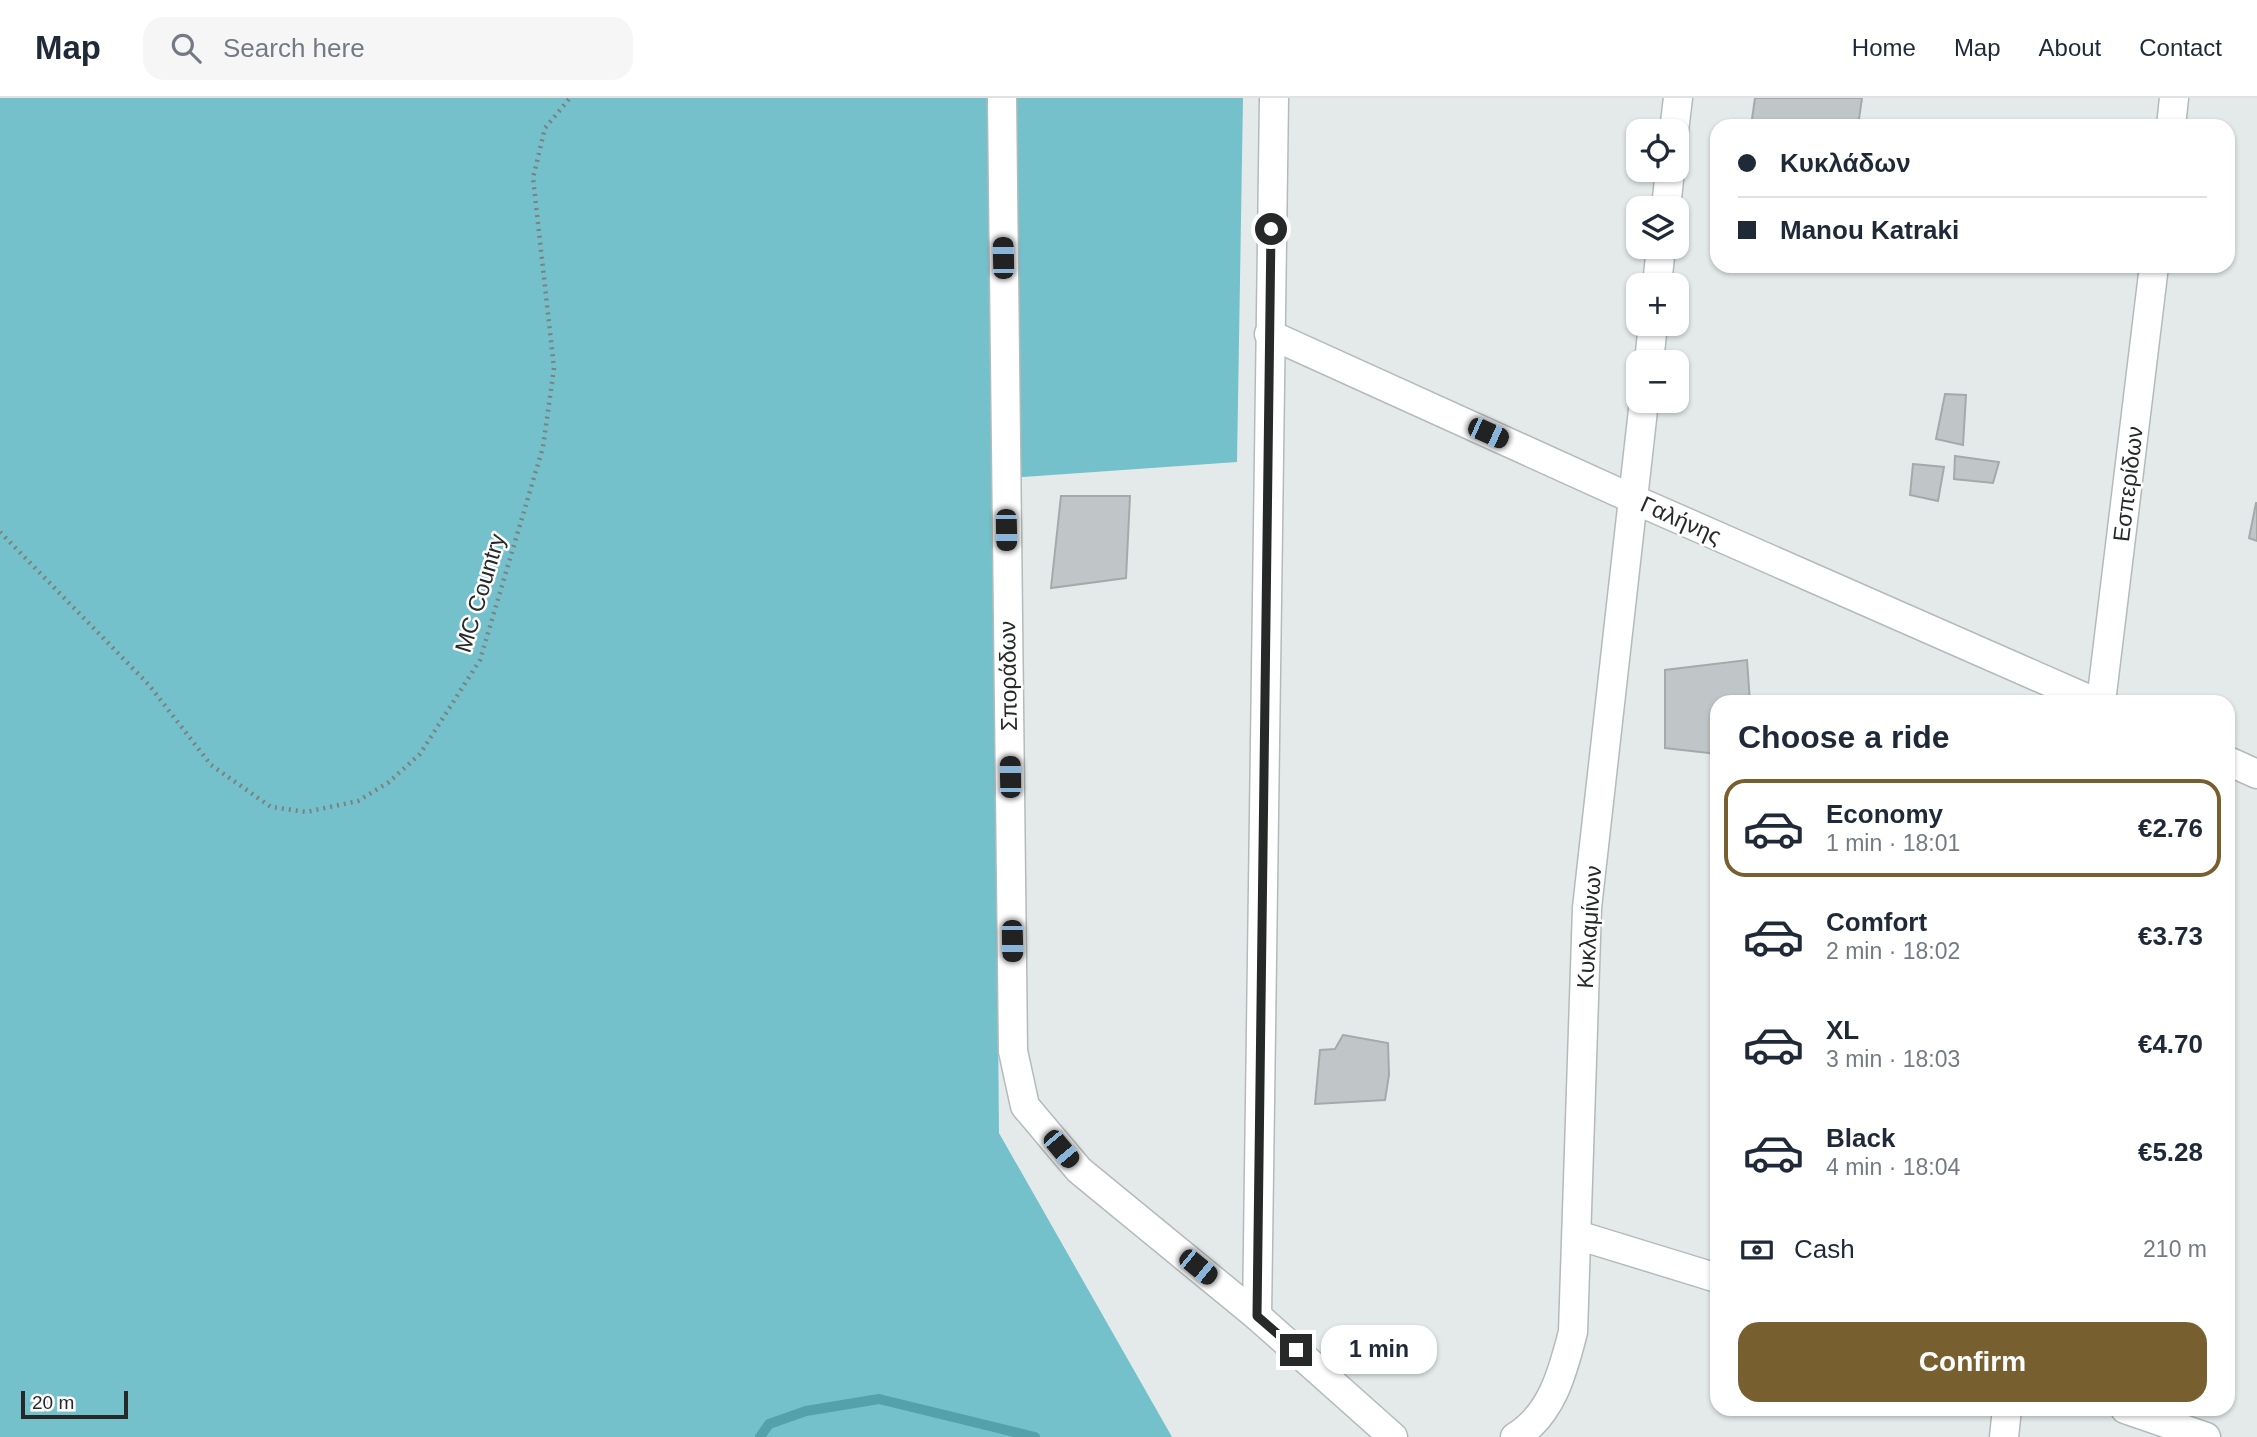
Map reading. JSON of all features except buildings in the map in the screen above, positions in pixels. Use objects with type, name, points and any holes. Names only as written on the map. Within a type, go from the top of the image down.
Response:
[{"type":"street","name":"Σποράδων","points":[[1002,98],[1013,1051],[1025,1106],[1079,1170],[1257,1316],[1393,1437]]},
{"type":"street","points":[[1257,1316],[1274,98]]},
{"type":"street","points":[[1675,119],[1678,98]]},
{"type":"street","points":[[2172,119],[2174,98]]},
{"type":"street","name":"Εσπερίδων","points":[[2103,695],[2153,273]]},
{"type":"street","name":"Γαλήνης","points":[[1269,334],[1633,499],[2079,695]]},
{"type":"street","name":"Κυκλαμίνων","points":[[1515,1437],[1536,1421],[1549,1401],[1565,1365],[1573,1332],[1587,908],[1643,413]]},
{"type":"street","points":[[2235,764],[2257,774]]},
{"type":"street","points":[[1577,1235],[1710,1276]]},
{"type":"street","points":[[2004,1437],[2006,1416]]},
{"type":"street","points":[[2145,1416],[2206,1437]]},
{"type":"path","name":"MC Country","points":[[0,532],[149,685],[211,765],[271,807],[306,813],[358,801],[389,782],[420,754],[480,660],[543,447],[554,368],[533,178],[545,128],[570,98]]},
{"type":"shaded area","points":[[0,98],[1243,98],[1237,462],[993,479],[999,1133],[1172,1437],[0,1437]]},
{"type":"waterway","points":[[760,1437],[769,1424],[806,1411],[879,1399],[1035,1437]]},
{"type":"route","points":[[1271,229],[1257,1316],[1296,1350]]}]
